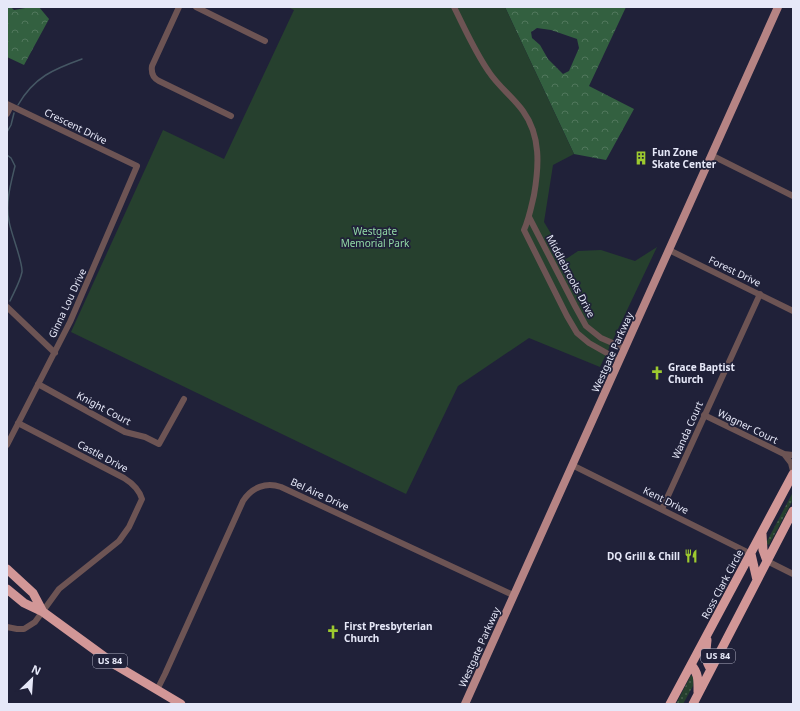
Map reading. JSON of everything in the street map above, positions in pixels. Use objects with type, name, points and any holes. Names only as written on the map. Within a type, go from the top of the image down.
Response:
[{"type":"highway","name":"Ross Clark Circle","points":[[670,704],[793,474]]},
{"type":"highway","name":"US 84","points":[[693,704],[793,511]]},
{"type":"highway","points":[[762,532],[763,550],[767,561]]},
{"type":"highway","points":[[751,554],[757,580]]},
{"type":"highway","name":"US 84","points":[[7,569],[33,593],[43,612]]},
{"type":"highway","name":"US 84","points":[[7,589],[24,603],[43,612],[117,666],[181,704]]},
{"type":"highway","points":[[708,634],[705,658],[711,669]]},
{"type":"highway","points":[[691,665],[697,674],[698,694]]},
{"type":"main road","name":"Westgate Parkway","points":[[464,704],[778,7]]},
{"type":"street","points":[[178,7],[152,66],[154,76],[159,81],[231,116]]},
{"type":"street","points":[[196,7],[265,41]]},
{"type":"street","points":[[454,7],[485,66],[493,78],[519,105],[532,129],[536,143],[538,169],[529,217]]},
{"type":"street","points":[[7,114],[9,105]]},
{"type":"street","name":"Crescent Drive","points":[[9,105],[137,166]]},
{"type":"street","points":[[712,155],[793,196]]},
{"type":"street","name":"Ginna Lou Drive","points":[[7,445],[84,293],[137,166]]},
{"type":"street","name":"Middlebrooks Drive","points":[[529,217],[524,230],[577,333],[589,344],[619,360]]},
{"type":"street","name":"Middlebrooks Drive","points":[[529,217],[574,306],[586,326],[601,338],[624,348]]},
{"type":"street","name":"Forest Drive","points":[[669,250],[793,311]]},
{"type":"street","name":"Wanda Court","points":[[662,510],[760,294]]},
{"type":"street","points":[[7,307],[54,352]]},
{"type":"street","name":"Knight Court","points":[[38,384],[125,432],[145,437],[159,444],[184,399]]},
{"type":"street","name":"Wagner Court","points":[[704,415],[784,454],[793,455]]},
{"type":"street","name":"Castle Drive","points":[[18,423],[124,478],[134,486],[142,499],[129,527],[120,541],[59,589],[43,612]]},
{"type":"street","name":"Wagner Court","points":[[784,454],[791,464],[793,471]]},
{"type":"street","name":"Kent Drive","points":[[572,465],[751,554]]},
{"type":"street","name":"Bel Aire Drive","points":[[157,690],[243,501],[252,491],[264,486],[277,485],[286,488],[514,595]]},
{"type":"street","points":[[767,561],[793,574]]},
{"type":"street","points":[[7,627],[17,630],[30,626],[43,612]]},
{"type":"green space","points":[[7,7],[11,7],[14,10],[39,7],[49,19],[24,65],[7,57]]},
{"type":"green space","name":"Westgate Memorial Park","points":[[288,7],[505,7],[574,154],[553,165],[544,222],[566,259],[578,251],[601,250],[635,261],[657,247],[600,367],[529,338],[458,386],[406,494],[71,332],[163,130],[224,159],[294,10]]},
{"type":"green space","points":[[505,7],[626,7],[589,86],[634,109],[606,160],[574,154]],"holes":[[[537,28],[551,30],[577,39],[579,48],[569,71],[563,74],[548,59],[540,45],[532,38],[531,32]]]},
{"type":"green space","points":[[793,492],[793,500],[769,545],[766,543]]},
{"type":"green space","points":[[691,675],[694,678],[693,686],[683,704],[676,704]]},
{"type":"waterway","points":[[18,105],[31,87],[46,75],[62,66],[82,59]]},
{"type":"waterway","points":[[7,132],[11,125],[14,113]]},
{"type":"waterway","points":[[7,155],[11,158],[15,166],[9,193],[8,214],[10,227],[22,267],[22,272],[10,301]]},
{"type":"place","name":"Fun Zone Skate Center","points":[[641,158]]},
{"type":"place","name":"Grace Baptist Church","points":[[657,373]]},
{"type":"place","name":"DQ Grill & Chill","points":[[691,556]]},
{"type":"place","name":"First Presbyterian Church","points":[[333,632]]}]
